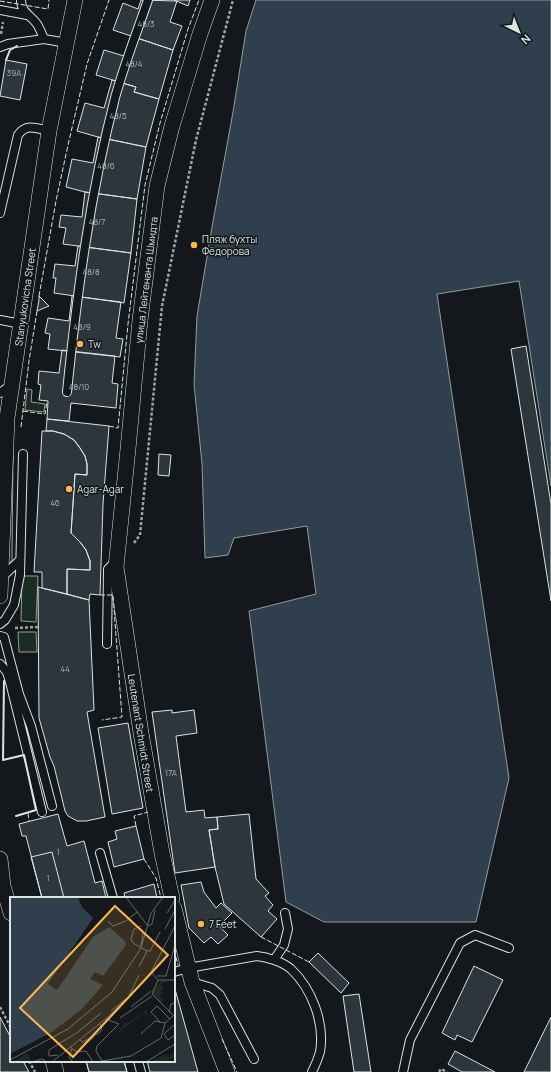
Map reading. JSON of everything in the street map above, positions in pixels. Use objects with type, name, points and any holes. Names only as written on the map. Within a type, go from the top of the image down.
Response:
[{"type":"street","name":"Stanyukovicha Street","points":[[0,596],[3,442],[7,418],[4,388],[21,324],[49,131],[75,0]]},
{"type":"street","name":"улица Лейтенанта Шмидта","points":[[172,897],[162,853],[141,733],[116,560],[140,320],[157,186],[172,126],[212,0]]},
{"type":"street","points":[[0,859],[2,886],[10,910]]},
{"type":"street","points":[[175,914],[185,974],[227,1072]]},
{"type":"street","points":[[53,1062],[56,1072]]},
{"type":"lane","points":[[21,0],[21,5],[27,15],[37,24],[44,40]]},
{"type":"lane","points":[[67,392],[87,232],[98,168],[115,97],[148,0]]},
{"type":"lane","points":[[3,11],[27,15]]},
{"type":"lane","points":[[0,47],[8,44],[44,40],[67,43]]},
{"type":"lane","points":[[0,213],[18,135],[22,130],[30,127],[49,131]]},
{"type":"lane","points":[[0,320],[21,324]]},
{"type":"lane","points":[[0,624],[5,620],[14,605],[20,575],[23,454]]},
{"type":"lane","points":[[1,578],[20,560]]},
{"type":"lane","points":[[107,644],[108,569],[116,560]]},
{"type":"lane","points":[[0,636],[4,637],[19,694],[31,726],[52,806]]},
{"type":"lane","points":[[0,664],[7,672],[10,682],[42,812]]},
{"type":"lane","points":[[100,853],[113,897]]},
{"type":"lane","points":[[274,960],[284,945],[288,929],[285,913]]},
{"type":"lane","points":[[403,1072],[410,1040],[460,943],[475,935],[508,948]]},
{"type":"lane","points":[[185,974],[257,956],[267,957],[290,969],[310,994],[319,1022],[321,1037],[320,1052],[312,1072]]},
{"type":"lane","points":[[185,974],[212,988],[220,995],[254,1059]]},
{"type":"lane","points":[[138,1062],[141,1072]]},
{"type":"path","points":[[131,547],[140,535],[162,306],[196,140],[233,0]]},
{"type":"path","points":[[0,38],[3,11]]},
{"type":"path","points":[[24,628],[38,628]]},
{"type":"path","points":[[0,1007],[10,1026]]},
{"type":"path","points":[[29,1062],[34,1072]]},
{"type":"path","points":[[440,1072],[441,1069],[446,1072]]},
{"type":"green space","points":[[27,389],[32,390],[31,402],[45,404],[44,412],[25,410]]},
{"type":"green space","points":[[13,455],[12,561],[6,566]]},
{"type":"green space","points":[[22,576],[38,576],[36,622],[21,621]]},
{"type":"green space","points":[[18,632],[36,632],[37,652],[19,652]]},
{"type":"water","points":[[256,0],[551,0],[551,486],[519,281],[437,294],[509,778],[476,922],[324,922],[286,902],[249,611],[316,594],[307,526],[234,538],[228,555],[205,558],[202,464],[194,384],[197,316],[246,31]]},
{"type":"building","points":[[141,0],[177,1],[170,22],[182,26],[173,50],[113,30],[123,3],[138,9]]},
{"type":"building","points":[[174,0],[190,0],[188,6]]},
{"type":"building","points":[[131,36],[173,50],[159,99],[134,92],[136,87],[96,75],[104,50],[124,56]]},
{"type":"building","points":[[6,60],[27,64],[20,100],[0,96]]},
{"type":"building","points":[[112,80],[136,87],[134,92],[159,99],[146,147],[77,131],[85,103],[104,108]]},
{"type":"building","points":[[98,137],[146,147],[137,199],[85,192],[66,187],[72,159],[93,163]]},
{"type":"building","points":[[85,192],[137,199],[131,253],[63,244],[66,228],[59,227],[61,215],[82,217]]},
{"type":"building","points":[[78,246],[131,253],[124,303],[54,293],[56,278],[53,278],[55,264],[75,266]]},
{"type":"building","points":[[39,296],[49,306],[37,311],[39,300]]},
{"type":"building","points":[[72,296],[121,302],[116,338],[123,339],[120,357],[48,349],[50,334],[45,333],[48,318],[69,321]]},
{"type":"building","points":[[526,346],[551,504],[551,601],[511,349]]},
{"type":"building","points":[[62,350],[115,356],[112,383],[118,384],[116,408],[71,403],[69,421],[47,419],[48,401],[39,400],[41,385],[38,384],[39,371],[59,373]]},
{"type":"building","points":[[47,419],[109,426],[103,504],[100,595],[90,594],[89,600],[67,594],[67,569],[90,570],[90,561],[86,550],[71,533],[75,474],[87,475],[87,464],[85,456],[74,440],[64,434],[46,431]]},
{"type":"building","points":[[42,431],[53,431],[64,434],[74,440],[85,456],[87,464],[87,475],[75,474],[71,533],[86,550],[90,561],[90,570],[67,569],[67,594],[42,588],[42,572],[34,572]]},
{"type":"building","points":[[159,454],[171,455],[169,476],[158,475]]},
{"type":"building","points":[[38,587],[89,600],[94,710],[87,712],[105,817],[86,821],[77,821],[68,816],[65,811],[54,766],[39,718]]},
{"type":"building","points":[[172,710],[172,713],[194,710],[197,733],[176,736],[186,812],[204,810],[205,818],[217,817],[218,829],[209,830],[215,867],[175,873],[152,712]]},
{"type":"building","points":[[128,723],[143,808],[112,814],[98,728]]},
{"type":"building","points":[[58,814],[67,846],[84,841],[95,883],[102,881],[106,897],[42,897],[26,836],[22,836],[19,824]]},
{"type":"building","points":[[249,814],[256,879],[269,893],[265,896],[273,905],[268,911],[277,919],[261,937],[224,904],[215,867],[209,830],[218,829],[217,817]]},
{"type":"building","points":[[136,826],[144,859],[114,867],[108,842],[117,839],[115,831]]},
{"type":"building","points":[[52,852],[64,897],[42,897],[31,857]]},
{"type":"building","points":[[201,882],[204,892],[216,908],[221,903],[232,913],[219,926],[228,935],[218,944],[211,937],[204,943],[189,928],[181,885]]},
{"type":"building","points":[[154,884],[157,897],[125,897],[124,893]]},
{"type":"building","points":[[318,953],[349,983],[341,993],[309,962]]},
{"type":"building","points":[[474,966],[503,980],[472,1042],[457,1035],[455,1040],[442,1033]]},
{"type":"building","points":[[175,989],[198,1072],[150,1072],[147,1062],[175,1062]]},
{"type":"building","points":[[359,994],[371,1072],[354,1072],[343,996]]},
{"type":"building","points":[[0,1017],[10,1036],[10,1062],[24,1062],[29,1072],[0,1072]]},
{"type":"building","points":[[551,1017],[551,1072],[524,1072]]},
{"type":"building","points":[[455,1051],[495,1072],[462,1072],[448,1064]]},
{"type":"building","points":[[86,1062],[124,1062],[127,1072],[89,1072]]},
{"type":"building","points":[[86,1062],[124,1062],[127,1072],[89,1072]]},
{"type":"fence","points":[[0,1],[48,9],[49,0]]},
{"type":"fence","points":[[39,296],[56,201],[87,64],[109,0]]},
{"type":"fence","points":[[109,426],[118,428],[128,324],[145,185],[160,123],[188,29],[199,0]]},
{"type":"fence","points":[[21,427],[37,311]]},
{"type":"fence","points":[[23,411],[45,414],[47,401]]},
{"type":"fence","points":[[100,595],[113,595],[122,717],[102,720]]},
{"type":"fence","points":[[136,826],[134,816],[148,812]]},
{"type":"fence","points":[[28,813],[29,821]]},
{"type":"fence","points":[[144,859],[156,878],[161,897]]},
{"type":"fence","points":[[261,937],[309,962]]},
{"type":"fence","points":[[175,954],[178,965]]},
{"type":"fence","points":[[222,1039],[237,1072]]},
{"type":"wall","points":[[6,60],[10,50],[17,46]]},
{"type":"wall","points":[[4,681],[3,760],[24,755],[36,810],[16,816]]},
{"type":"place","name":"Пляж бухты Фёдорова","points":[[194,245]]},
{"type":"place","name":"Tw","points":[[80,344]]},
{"type":"place","name":"Agar-Agar","points":[[69,489]]},
{"type":"place","name":"7 Feet","points":[[201,924]]}]
